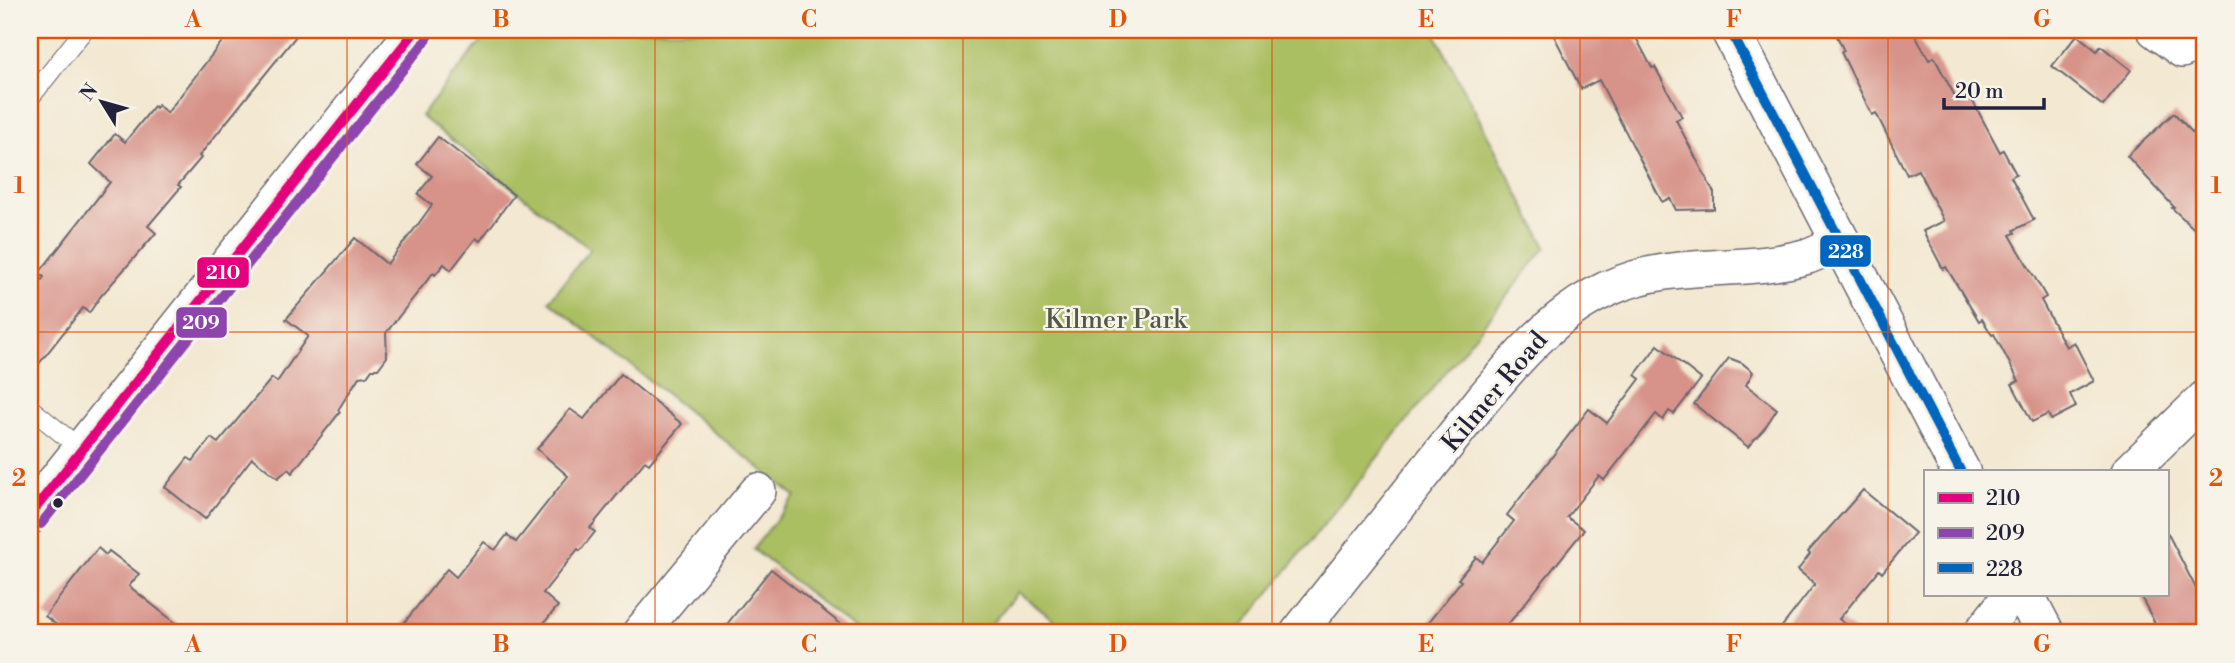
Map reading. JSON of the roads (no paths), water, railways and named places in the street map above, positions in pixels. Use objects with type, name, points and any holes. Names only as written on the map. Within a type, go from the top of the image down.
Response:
[{"type":"street","points":[[30,515],[416,30]]},
{"type":"street","points":[[1730,30],[1960,470]]},
{"type":"street","name":"Kilmer Road","points":[[1298,633],[1491,390],[1550,324],[1590,296],[1622,282],[1679,270],[1788,261],[1811,255],[1842,241]]},
{"type":"street","points":[[2131,470],[2205,398]]},
{"type":"street","points":[[640,633],[758,491]]},
{"type":"street","points":[[1981,633],[2010,596]]},
{"type":"street","points":[[2026,596],[2045,633]]},
{"type":"lane","points":[[30,98],[83,30]]},
{"type":"lane","points":[[30,408],[82,450]]},
{"type":"park label","name":"Kilmer Park","points":[[1116,319]]}]
